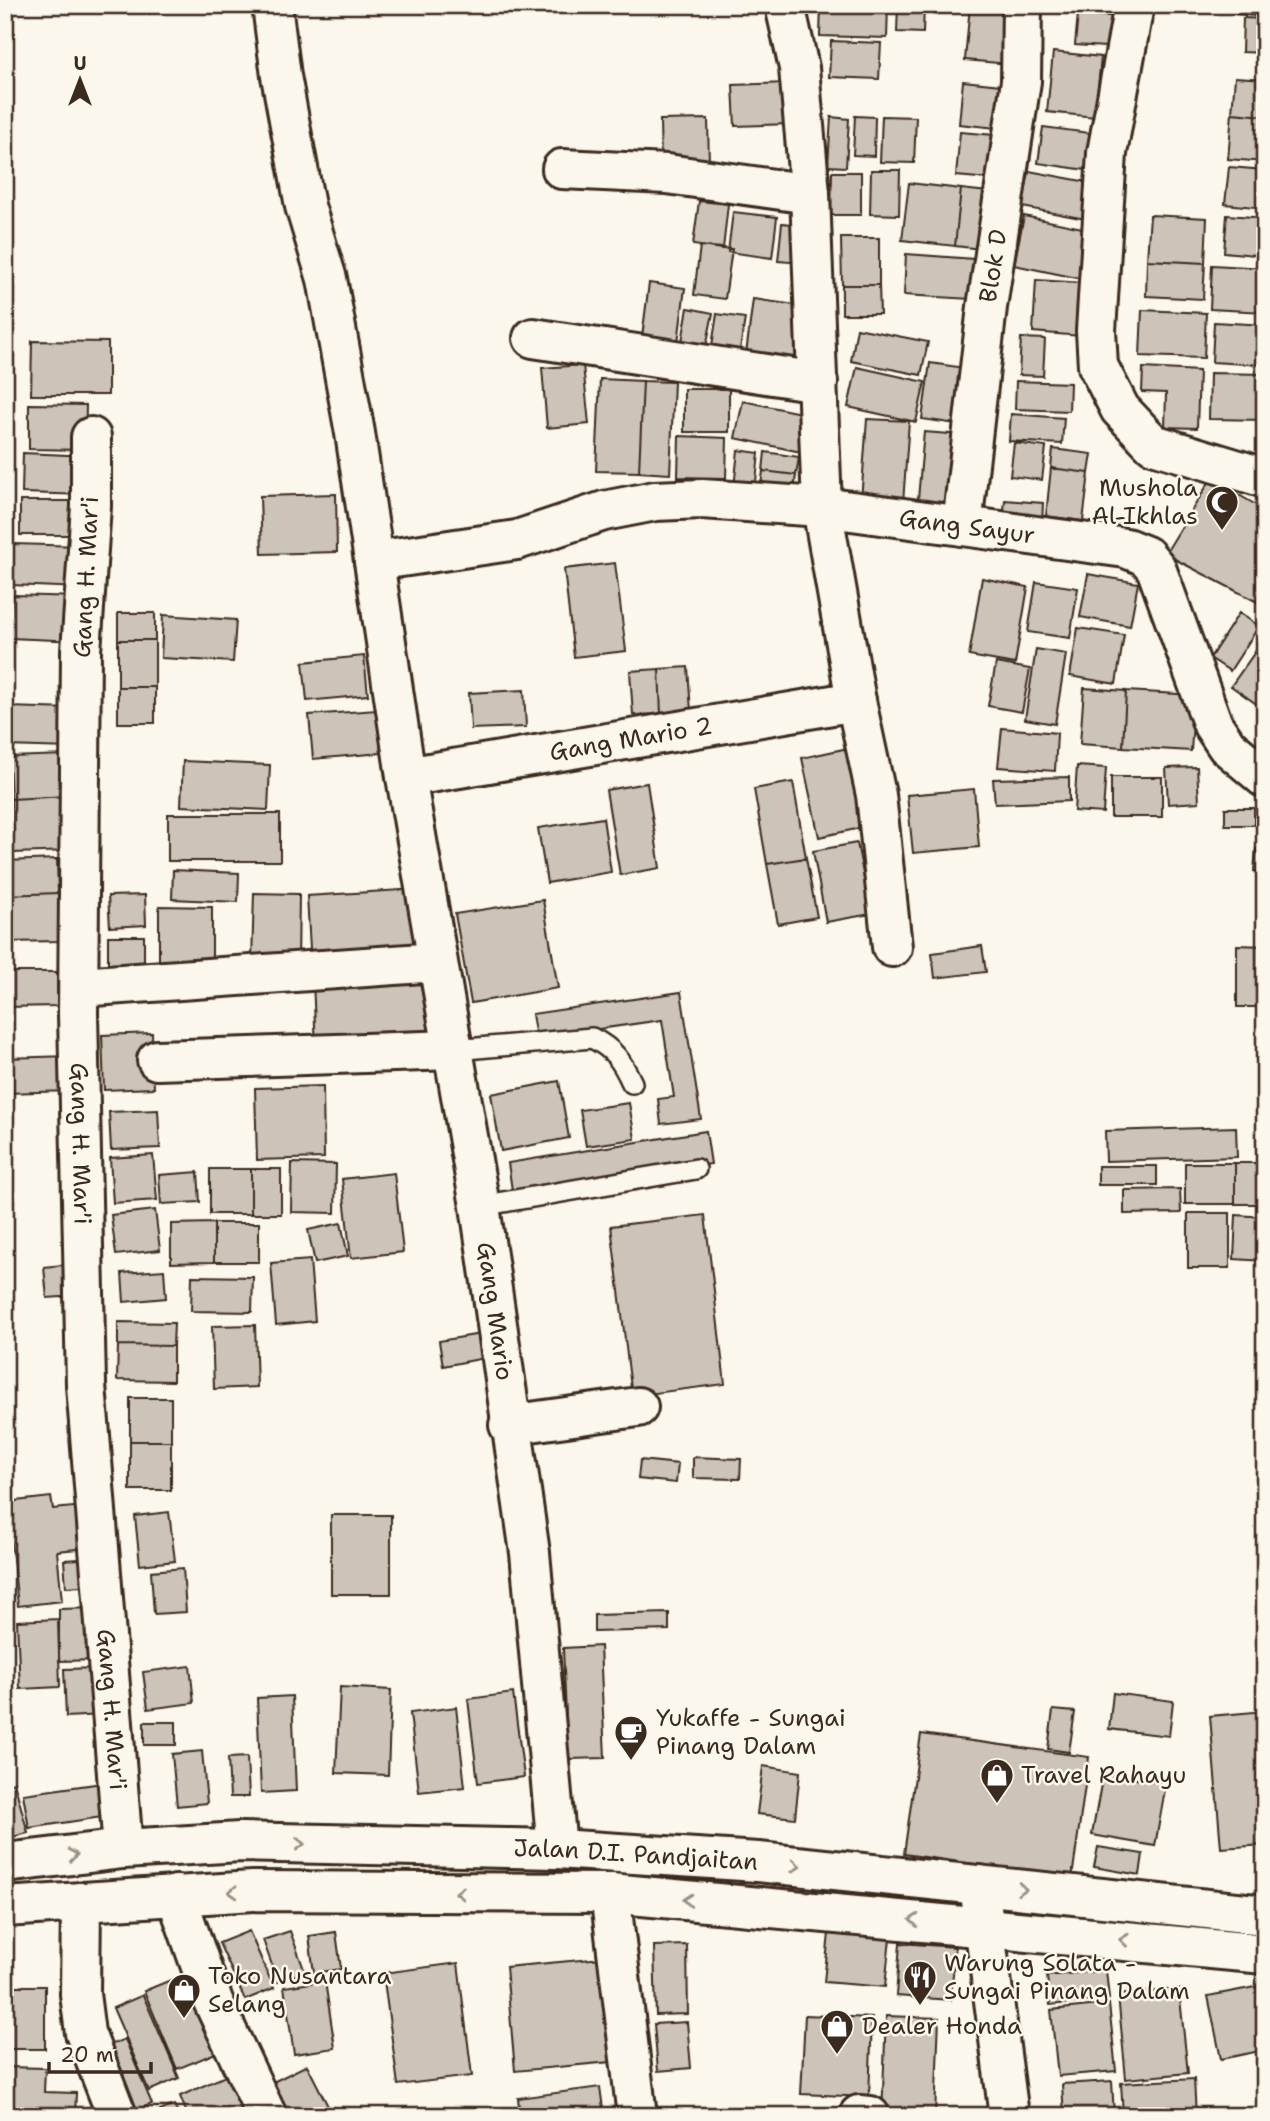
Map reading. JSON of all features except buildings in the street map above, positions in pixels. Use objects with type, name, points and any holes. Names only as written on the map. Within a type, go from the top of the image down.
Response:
[{"type":"main road","name":"Gang Mario","points":[[272,5],[281,76],[305,206],[329,292],[437,962],[480,1206],[509,1424],[530,1553],[557,1849]]},
{"type":"main road","points":[[785,5],[799,68],[810,194],[822,507],[856,701],[876,795],[892,947]]},
{"type":"main road","name":"Blok D","points":[[962,526],[987,307],[1021,81],[1023,5]]},
{"type":"main road","points":[[1134,5],[1107,153],[1096,319],[1098,366],[1120,409],[1153,444],[1265,478]]},
{"type":"main road","points":[[562,169],[667,174],[810,194]]},
{"type":"main road","points":[[533,338],[818,382]]},
{"type":"main road","name":"Gang H. Mar'i","points":[[91,437],[91,506],[81,651],[79,987],[86,1385],[123,1849]]},
{"type":"main road","name":"Gang Sayur","points":[[374,562],[517,540],[604,511],[655,501],[702,499],[822,507],[1126,548],[1146,556],[1156,568],[1213,725],[1227,746],[1265,778]]},
{"type":"main road","name":"Gang Mario 2","points":[[407,777],[856,701]]},
{"type":"main road","points":[[79,987],[437,962]]},
{"type":"main road","points":[[157,1060],[454,1050]]},
{"type":"main road","points":[[509,1424],[638,1407]]},
{"type":"main road","name":"Jalan D.I. Pandjaitan","points":[[5,1863],[123,1849],[240,1842],[557,1849],[758,1862],[1265,1915]]},
{"type":"main road","points":[[979,1885],[982,1926],[1009,2116]]},
{"type":"main road","name":"Jalan D.I. Pandjaitan","points":[[5,1907],[253,1891],[610,1893],[1265,1954]]},
{"type":"main road","points":[[610,1893],[636,2116]]},
{"type":"main road","points":[[176,1895],[213,2001],[267,2116]]},
{"type":"main road","points":[[81,1902],[80,1994],[85,2033],[117,2116]]},
{"type":"main road","points":[[859,2115],[870,2116]]},
{"type":"lane","points":[[454,1050],[592,1038],[608,1046],[621,1059],[632,1083]]},
{"type":"lane","points":[[480,1206],[696,1169]]},
{"type":"place","name":"Mushola Al-Ikhlas","points":[[1222,532]]},
{"type":"place","name":"Yukaffe - Sungai Pinang Dalam","points":[[631,1762]]},
{"type":"place","name":"Travel Rahayu","points":[[997,1805]]},
{"type":"place","name":"Warung Solata - Sungai Pinang Dalam","points":[[920,2007]]},
{"type":"place","name":"Toko Nusantara Selang","points":[[184,2020]]},
{"type":"place","name":"Dealer Honda","points":[[837,2056]]}]
